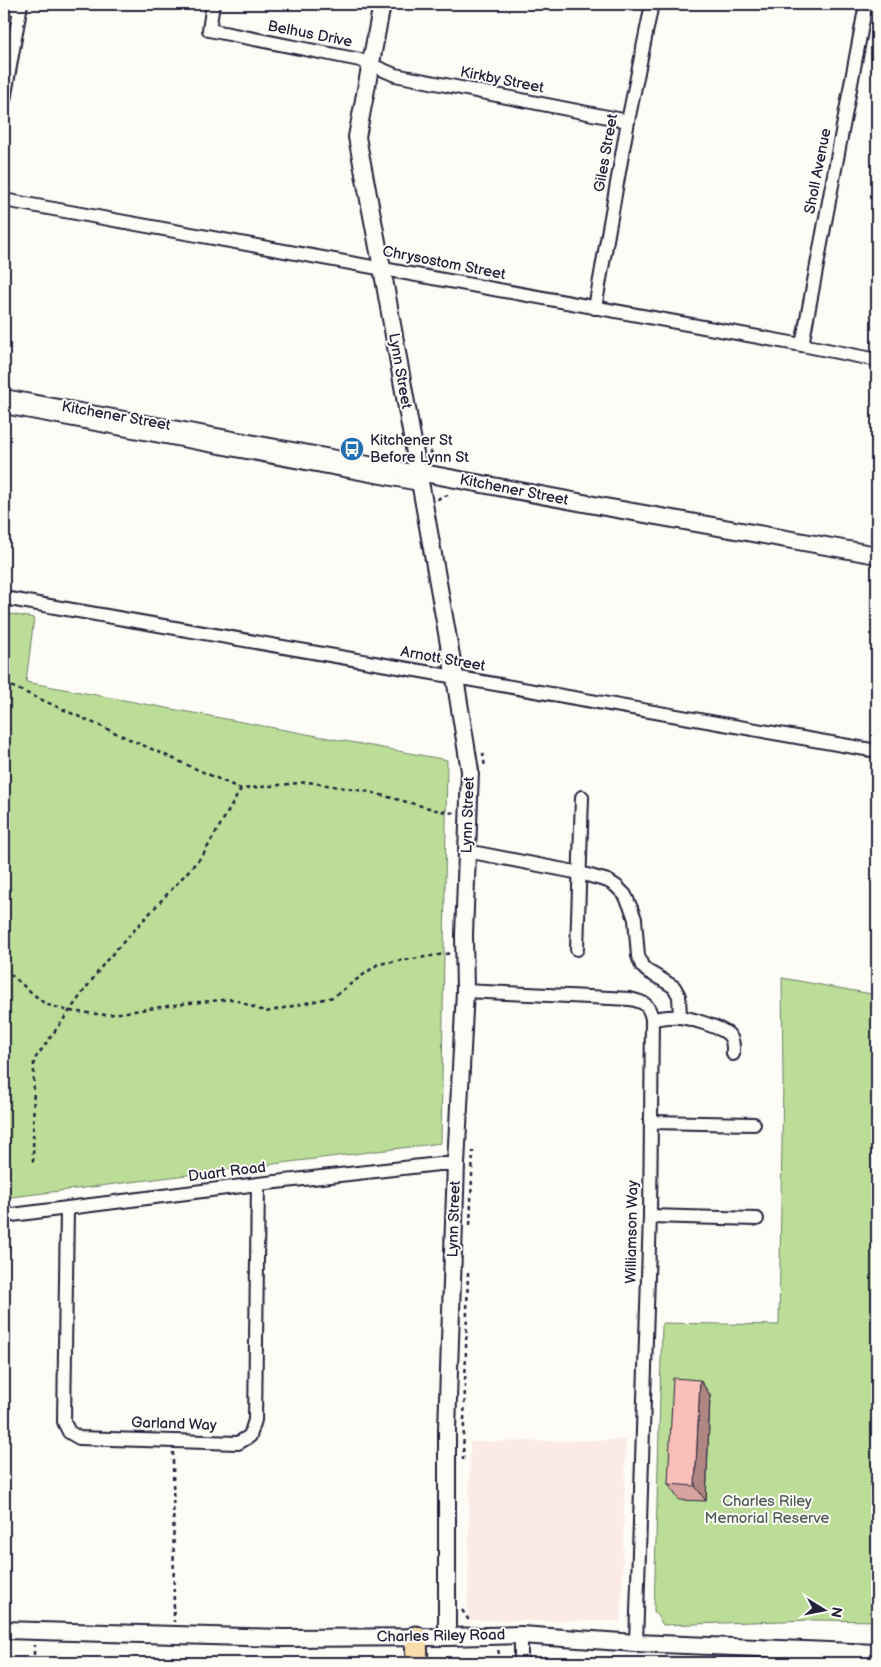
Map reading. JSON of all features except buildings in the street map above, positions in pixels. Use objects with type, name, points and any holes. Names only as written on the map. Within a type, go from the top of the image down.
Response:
[{"type":"highway","points":[[416,1637],[417,1663]]},
{"type":"street","name":"Belhus Drive","points":[[213,4],[209,30],[360,60],[372,65]]},
{"type":"street","name":"Lynn Street","points":[[382,4],[357,137],[382,268],[470,771],[464,952],[465,991],[456,1164],[447,1428],[446,1637]]},
{"type":"street","name":"Giles Street","points":[[595,308],[628,121],[652,4]]},
{"type":"street","name":"Sholl Avenue","points":[[802,345],[866,4]]},
{"type":"street","points":[[4,6],[21,7],[4,100]]},
{"type":"street","name":"Kirkby Street","points":[[372,65],[395,75],[628,121]]},
{"type":"street","name":"Chrysostom Street","points":[[4,200],[877,360]]},
{"type":"street","name":"Kitchener Street","points":[[4,396],[418,478],[635,524],[877,566]]},
{"type":"street","name":"Kitchener Street","points":[[4,407],[877,555]]},
{"type":"street","name":"Arnott Street","points":[[4,598],[877,751]]},
{"type":"street","points":[[577,949],[582,797]]},
{"type":"street","points":[[467,851],[580,873],[608,881],[616,886],[625,895],[635,919],[638,956],[642,966],[674,987],[679,996],[680,1017]]},
{"type":"street","points":[[465,991],[639,1001],[646,1004],[652,1019],[680,1017],[697,1021],[726,1033],[731,1037],[733,1054]]},
{"type":"street","name":"Williamson Way","points":[[636,1644],[650,1216],[652,1019]]},
{"type":"street","points":[[650,1122],[754,1124]]},
{"type":"street","name":"Duart Road","points":[[4,1216],[258,1184],[439,1164],[456,1164]]},
{"type":"street","name":"Garland Way","points":[[67,1209],[64,1422],[69,1432],[79,1438],[238,1443],[250,1436],[255,1420],[258,1184]]},
{"type":"street","points":[[650,1216],[757,1219]]},
{"type":"street","name":"Charles Riley Road","points":[[4,1630],[283,1638],[521,1635],[636,1644],[877,1653]]},
{"type":"street","points":[[521,1635],[521,1663]]},
{"type":"path","points":[[429,450],[437,462]]},
{"type":"path","points":[[4,683],[241,789],[308,782],[370,792],[440,811],[468,815]]},
{"type":"path","points":[[33,1162],[34,1060],[105,962],[203,855],[241,789]]},
{"type":"path","points":[[4,969],[45,1004],[69,1011],[106,1015],[189,1002],[233,999],[266,1012],[333,997],[378,964],[464,952]]},
{"type":"path","points":[[173,1441],[174,1636]]},
{"type":"path","points":[[34,1663],[35,1631]]},
{"type":"shaded area","points":[[626,1440],[621,1621],[468,1620],[470,1442]]},
{"type":"green space","points":[[4,613],[34,618],[26,682],[447,760],[441,1143],[4,1198]]},
{"type":"green space","name":"Charles Riley Memorial Reserve","points":[[782,978],[877,995],[877,1621],[812,1620],[663,1625],[654,1611],[662,1323],[779,1325],[783,1078]]},
{"type":"place","name":"Kitchener St Before Lynn St","points":[[352,449]]}]
